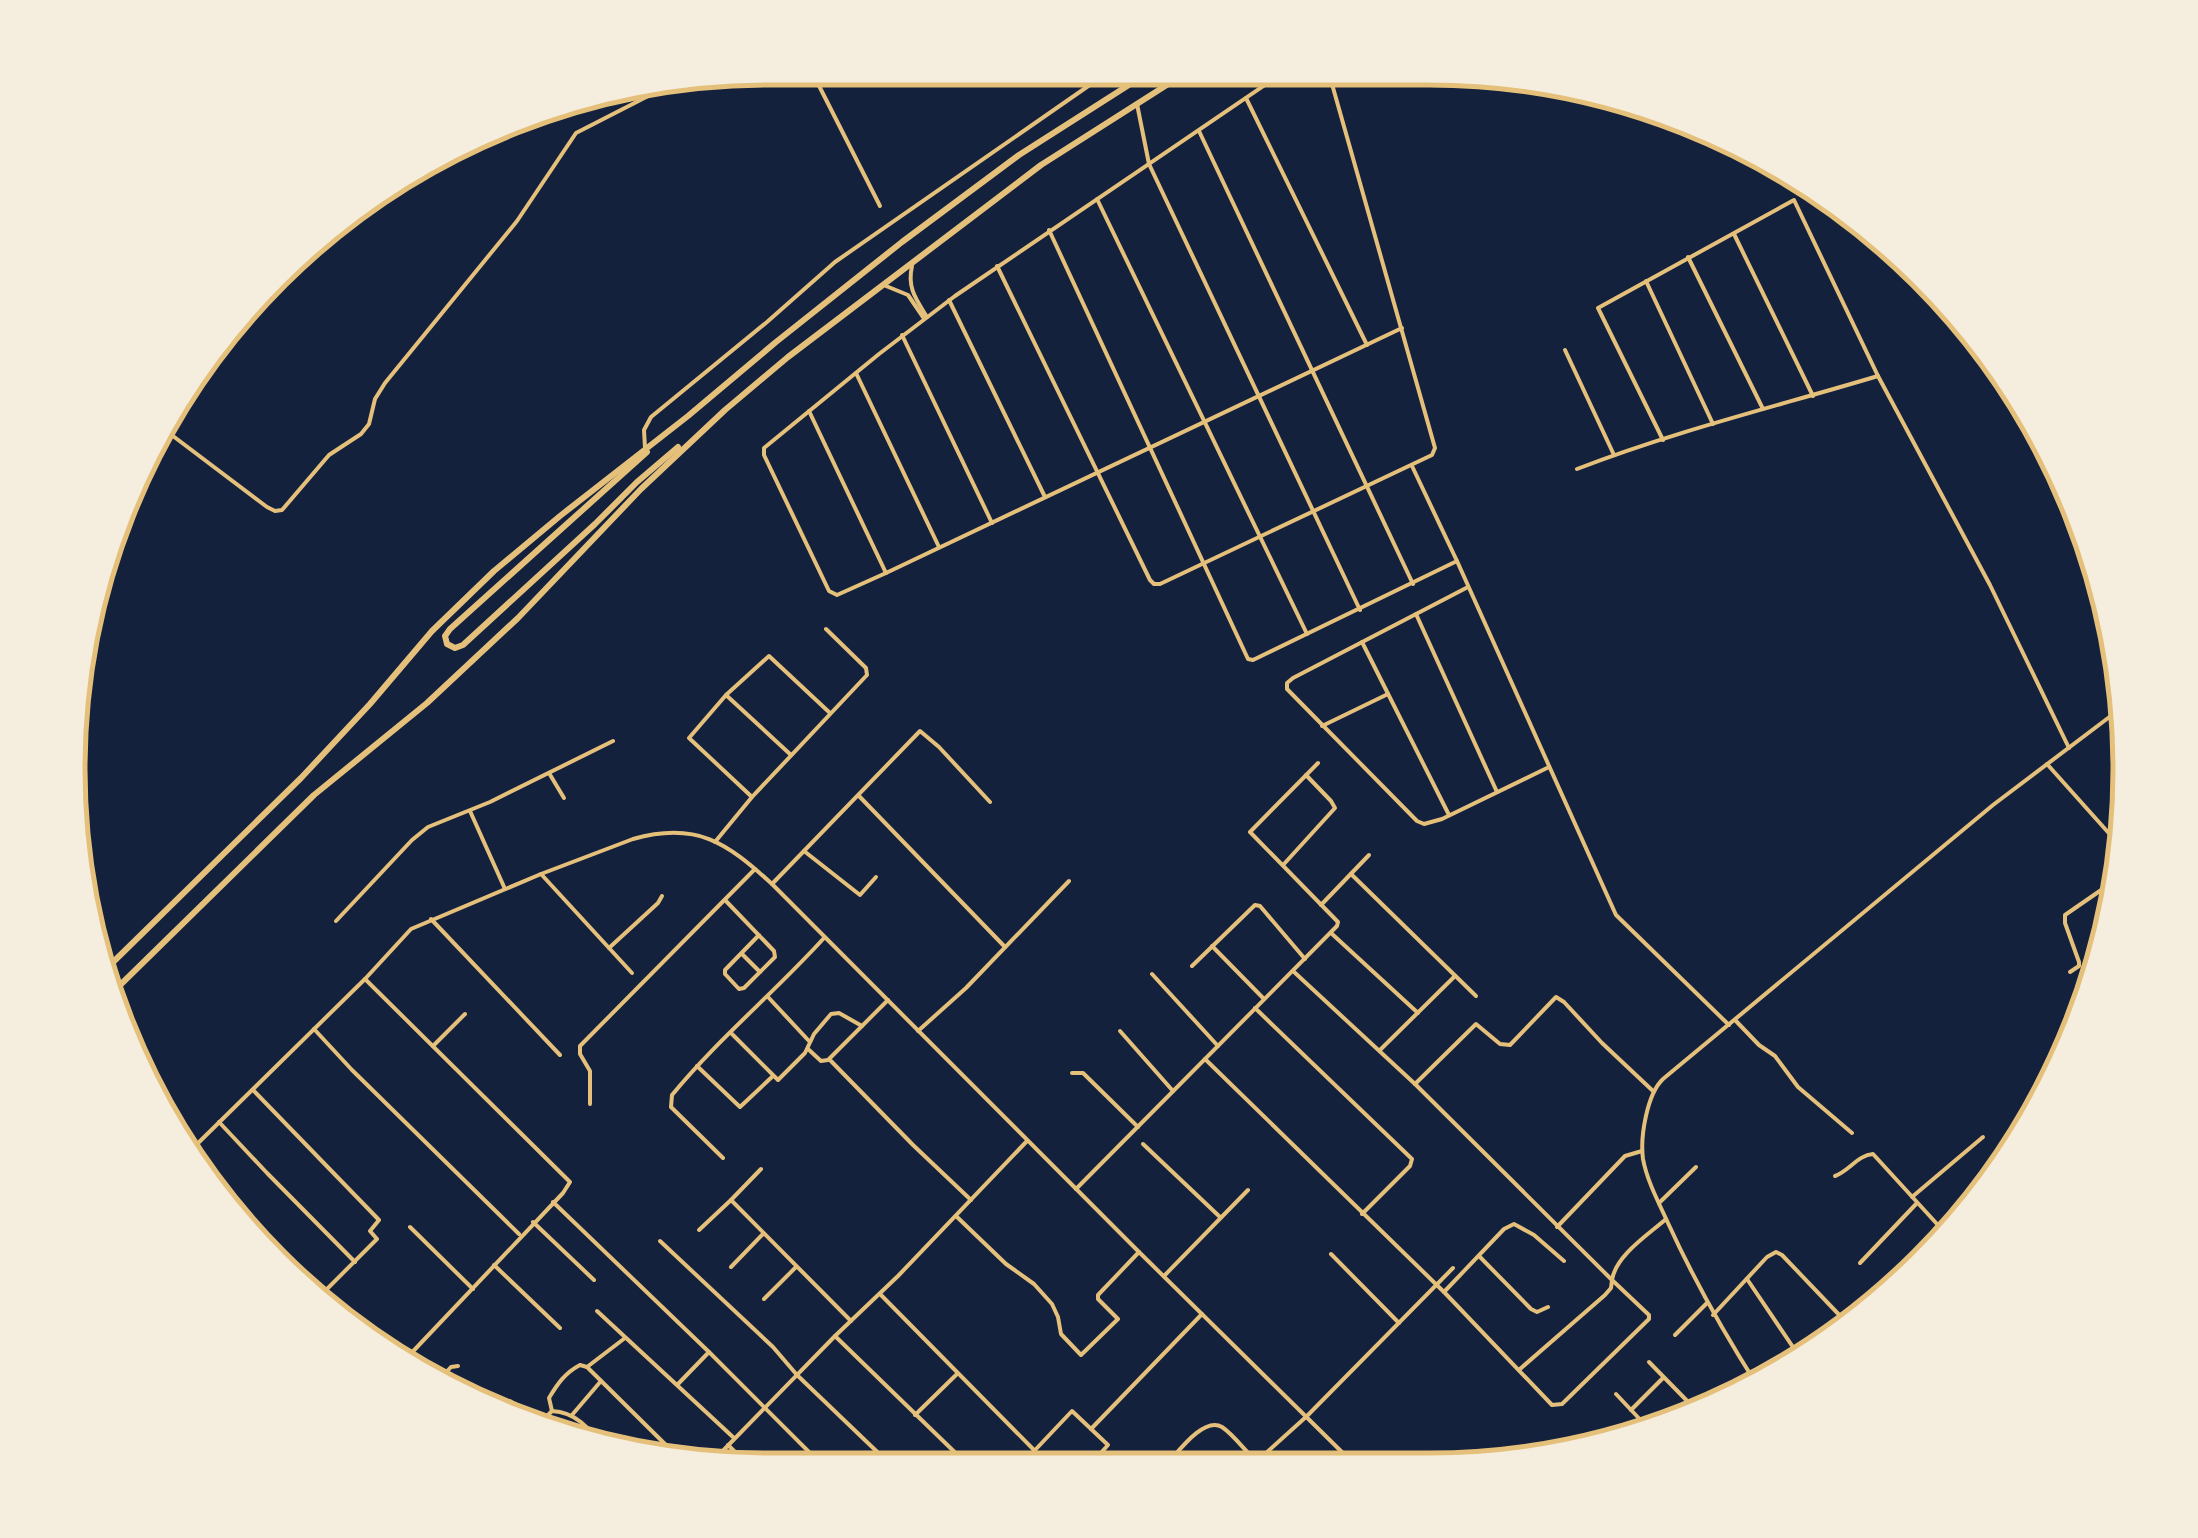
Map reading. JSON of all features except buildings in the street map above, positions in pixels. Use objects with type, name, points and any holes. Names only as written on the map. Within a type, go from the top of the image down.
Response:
[{"type":"highway","points":[[1129,85],[1018,156],[821,306],[685,418],[450,628],[445,636],[447,644],[455,648],[463,645],[636,482],[788,357],[1040,165],[1167,85]]},
{"type":"highway","points":[[120,985],[314,795],[427,702],[518,618],[640,488],[725,410]]},
{"type":"highway","points":[[113,963],[300,778],[462,600],[560,516],[685,418]]},
{"type":"street","points":[[819,85],[880,206]]},
{"type":"street","points":[[645,448],[644,430],[651,418],[768,322],[819,274],[1089,85]]},
{"type":"street","points":[[1265,85],[949,300],[764,448],[832,594],[886,573],[1402,328]]},
{"type":"street","points":[[997,266],[1152,584],[1158,585],[1432,455],[1435,450],[1332,85]]},
{"type":"street","points":[[172,436],[267,507],[282,510],[329,456],[370,424],[375,399],[385,383],[517,221],[576,133],[648,96]]},
{"type":"street","points":[[1246,98],[1366,345]]},
{"type":"street","points":[[1137,104],[1148,164],[1360,610]]},
{"type":"street","points":[[1198,130],[1413,584]]},
{"type":"street","points":[[1097,199],[1307,634]]},
{"type":"street","points":[[1664,440],[1598,308],[1794,200],[1878,376],[1990,585],[2069,748]]},
{"type":"street","points":[[1049,230],[1248,659],[1360,610],[1457,561]]},
{"type":"street","points":[[1733,232],[1813,396]]},
{"type":"street","points":[[1688,257],[1762,410]]},
{"type":"street","points":[[913,262],[910,286],[926,318]]},
{"type":"street","points":[[1646,281],[1713,424]]},
{"type":"street","points":[[881,286],[902,291],[917,304],[936,310]]},
{"type":"street","points":[[949,300],[1045,497]]},
{"type":"street","points":[[913,327],[917,304]]},
{"type":"street","points":[[902,335],[992,522]]},
{"type":"street","points":[[1565,350],[1614,455]]},
{"type":"street","points":[[856,373],[939,548]]},
{"type":"street","points":[[1577,470],[1713,424],[1878,376]]},
{"type":"street","points":[[809,411],[886,573]]},
{"type":"street","points":[[1411,464],[1616,915],[1729,1025]]},
{"type":"street","points":[[1468,587],[1287,683],[1287,689],[1416,821],[1424,824],[1549,766]]},
{"type":"street","points":[[1416,614],[1497,792]]},
{"type":"street","points":[[714,842],[868,672],[826,629]]},
{"type":"street","points":[[1362,642],[1449,815]]},
{"type":"street","points":[[752,797],[690,740],[690,735],[726,695],[768,656],[830,714]]},
{"type":"street","points":[[1322,726],[1388,694]]},
{"type":"street","points":[[726,695],[790,755]]},
{"type":"street","points":[[1749,1373],[1713,1315],[1644,1165],[1642,1152],[1652,1091],[1993,806],[2111,716]]},
{"type":"street","points":[[772,884],[920,732],[990,802]]},
{"type":"street","points":[[336,921],[412,840],[439,822],[470,811],[613,741]]},
{"type":"street","points":[[1076,1189],[1338,922],[1250,832],[1318,762]]},
{"type":"street","points":[[2047,764],[2110,833]]},
{"type":"street","points":[[549,773],[564,798]]},
{"type":"street","points":[[1283,866],[1334,808],[1306,775]]},
{"type":"street","points":[[858,795],[1005,947]]},
{"type":"street","points":[[470,811],[505,888]]},
{"type":"street","points":[[197,1144],[411,929],[634,839],[657,832],[692,833],[732,850],[772,884],[1341,1453]]},
{"type":"street","points":[[804,852],[860,895],[876,876]]},
{"type":"street","points":[[1321,905],[1369,855]]},
{"type":"street","points":[[590,1104],[590,1071],[580,1046],[755,869]]},
{"type":"street","points":[[541,874],[632,974]]},
{"type":"street","points":[[1351,874],[1476,996]]},
{"type":"street","points":[[918,1031],[966,988],[1069,882]]},
{"type":"street","points":[[2070,972],[2079,964],[2064,923],[2065,915],[2102,889]]},
{"type":"street","points":[[609,948],[662,896]]},
{"type":"street","points":[[724,900],[759,935],[776,956],[744,988],[738,988],[724,971],[759,935]]},
{"type":"street","points":[[1192,966],[1258,904],[1305,959]]},
{"type":"street","points":[[430,919],[560,1055]]},
{"type":"street","points":[[1331,933],[1418,1012]]},
{"type":"street","points":[[723,1158],[672,1107],[672,1095],[824,938]]},
{"type":"street","points":[[1212,946],[1264,999]]},
{"type":"street","points":[[741,953],[760,972]]},
{"type":"street","points":[[1205,1060],[1437,1285],[1552,1404],[1558,1406],[1649,1320],[1649,1314],[1536,1202],[1293,971]]},
{"type":"street","points":[[1152,974],[1218,1046]]},
{"type":"street","points":[[1380,1050],[1456,976]]},
{"type":"street","points":[[365,979],[569,1180],[569,1186],[412,1352]]},
{"type":"street","points":[[768,997],[810,1042]]},
{"type":"street","points":[[1415,1084],[1476,1024],[1500,1044],[1510,1044],[1556,998],[1652,1091]]},
{"type":"street","points":[[808,1050],[821,1061],[829,1059],[888,1000]]},
{"type":"street","points":[[1255,1008],[1412,1158],[1410,1166],[1362,1214]]},
{"type":"street","points":[[731,1032],[780,1079],[808,1050],[814,1034],[835,1012],[862,1026]]},
{"type":"street","points":[[433,1046],[466,1014]]},
{"type":"street","points":[[1735,1020],[1759,1046],[1775,1056],[1798,1087],[1852,1133]]},
{"type":"street","points":[[314,1029],[521,1236]]},
{"type":"street","points":[[1120,1031],[1174,1091]]},
{"type":"street","points":[[829,1059],[971,1200]]},
{"type":"street","points":[[697,1066],[740,1107],[774,1076]]},
{"type":"street","points":[[1072,1073],[1083,1073],[1138,1127]]},
{"type":"street","points":[[253,1090],[379,1220],[370,1231],[377,1239],[328,1292]]},
{"type":"street","points":[[219,1122],[355,1262]]},
{"type":"street","points":[[1912,1196],[1983,1137]]},
{"type":"street","points":[[721,1452],[1027,1141]]},
{"type":"street","points":[[1144,1144],[1221,1218]]},
{"type":"street","points":[[1558,1226],[1626,1156],[1642,1152]]},
{"type":"street","points":[[1835,1176],[1867,1154],[1873,1154],[1938,1225]]},
{"type":"street","points":[[1659,1204],[1696,1166]]},
{"type":"street","points":[[699,1230],[761,1169]]},
{"type":"street","points":[[1164,1276],[1248,1190]]},
{"type":"street","points":[[731,1200],[851,1321]]},
{"type":"street","points":[[553,1202],[811,1453]]},
{"type":"street","points":[[1860,1263],[1917,1203]]},
{"type":"street","points":[[956,1216],[1052,1304],[1061,1334],[1081,1355],[1118,1319],[1098,1295],[1139,1252]]},
{"type":"street","points":[[1520,1369],[1605,1296],[1620,1262],[1666,1219]]},
{"type":"street","points":[[533,1222],[594,1280]]},
{"type":"street","points":[[1444,1292],[1514,1224],[1534,1235],[1564,1261]]},
{"type":"street","points":[[410,1228],[473,1288]]},
{"type":"street","points":[[731,1267],[763,1234]]},
{"type":"street","points":[[660,1240],[879,1453]]},
{"type":"street","points":[[1713,1315],[1772,1253],[1779,1252],[1840,1316]]},
{"type":"street","points":[[1330,1254],[1399,1323]]},
{"type":"street","points":[[1478,1256],[1534,1312],[1548,1306]]},
{"type":"street","points":[[494,1265],[560,1328]]},
{"type":"street","points":[[764,1299],[796,1267]]},
{"type":"street","points":[[1266,1453],[1453,1268]]},
{"type":"street","points":[[1747,1279],[1793,1348]]},
{"type":"street","points":[[880,1294],[1035,1451],[1072,1412],[1108,1445],[1101,1453]]},
{"type":"street","points":[[1675,1335],[1707,1303]]},
{"type":"street","points":[[596,1311],[734,1438]]},
{"type":"street","points":[[1091,1430],[1202,1314]]},
{"type":"street","points":[[835,1336],[955,1453]]},
{"type":"street","points":[[587,1367],[624,1338]]},
{"type":"street","points":[[676,1386],[709,1352]]},
{"type":"street","points":[[1650,1362],[1688,1402]]},
{"type":"street","points":[[552,1411],[549,1398],[558,1382],[580,1365],[587,1367],[661,1444]]},
{"type":"street","points":[[446,1371],[458,1366]]},
{"type":"street","points":[[915,1415],[957,1374]]},
{"type":"street","points":[[1630,1410],[1664,1377]]},
{"type":"street","points":[[572,1416],[601,1381]]},
{"type":"street","points":[[1616,1394],[1640,1420]]},
{"type":"street","points":[[552,1411],[572,1416],[588,1429]]},
{"type":"street","points":[[547,1416],[552,1411]]},
{"type":"street","points":[[1177,1453],[1211,1424],[1220,1426],[1247,1453]]},
{"type":"street","points":[[728,1445],[735,1452]]}]
